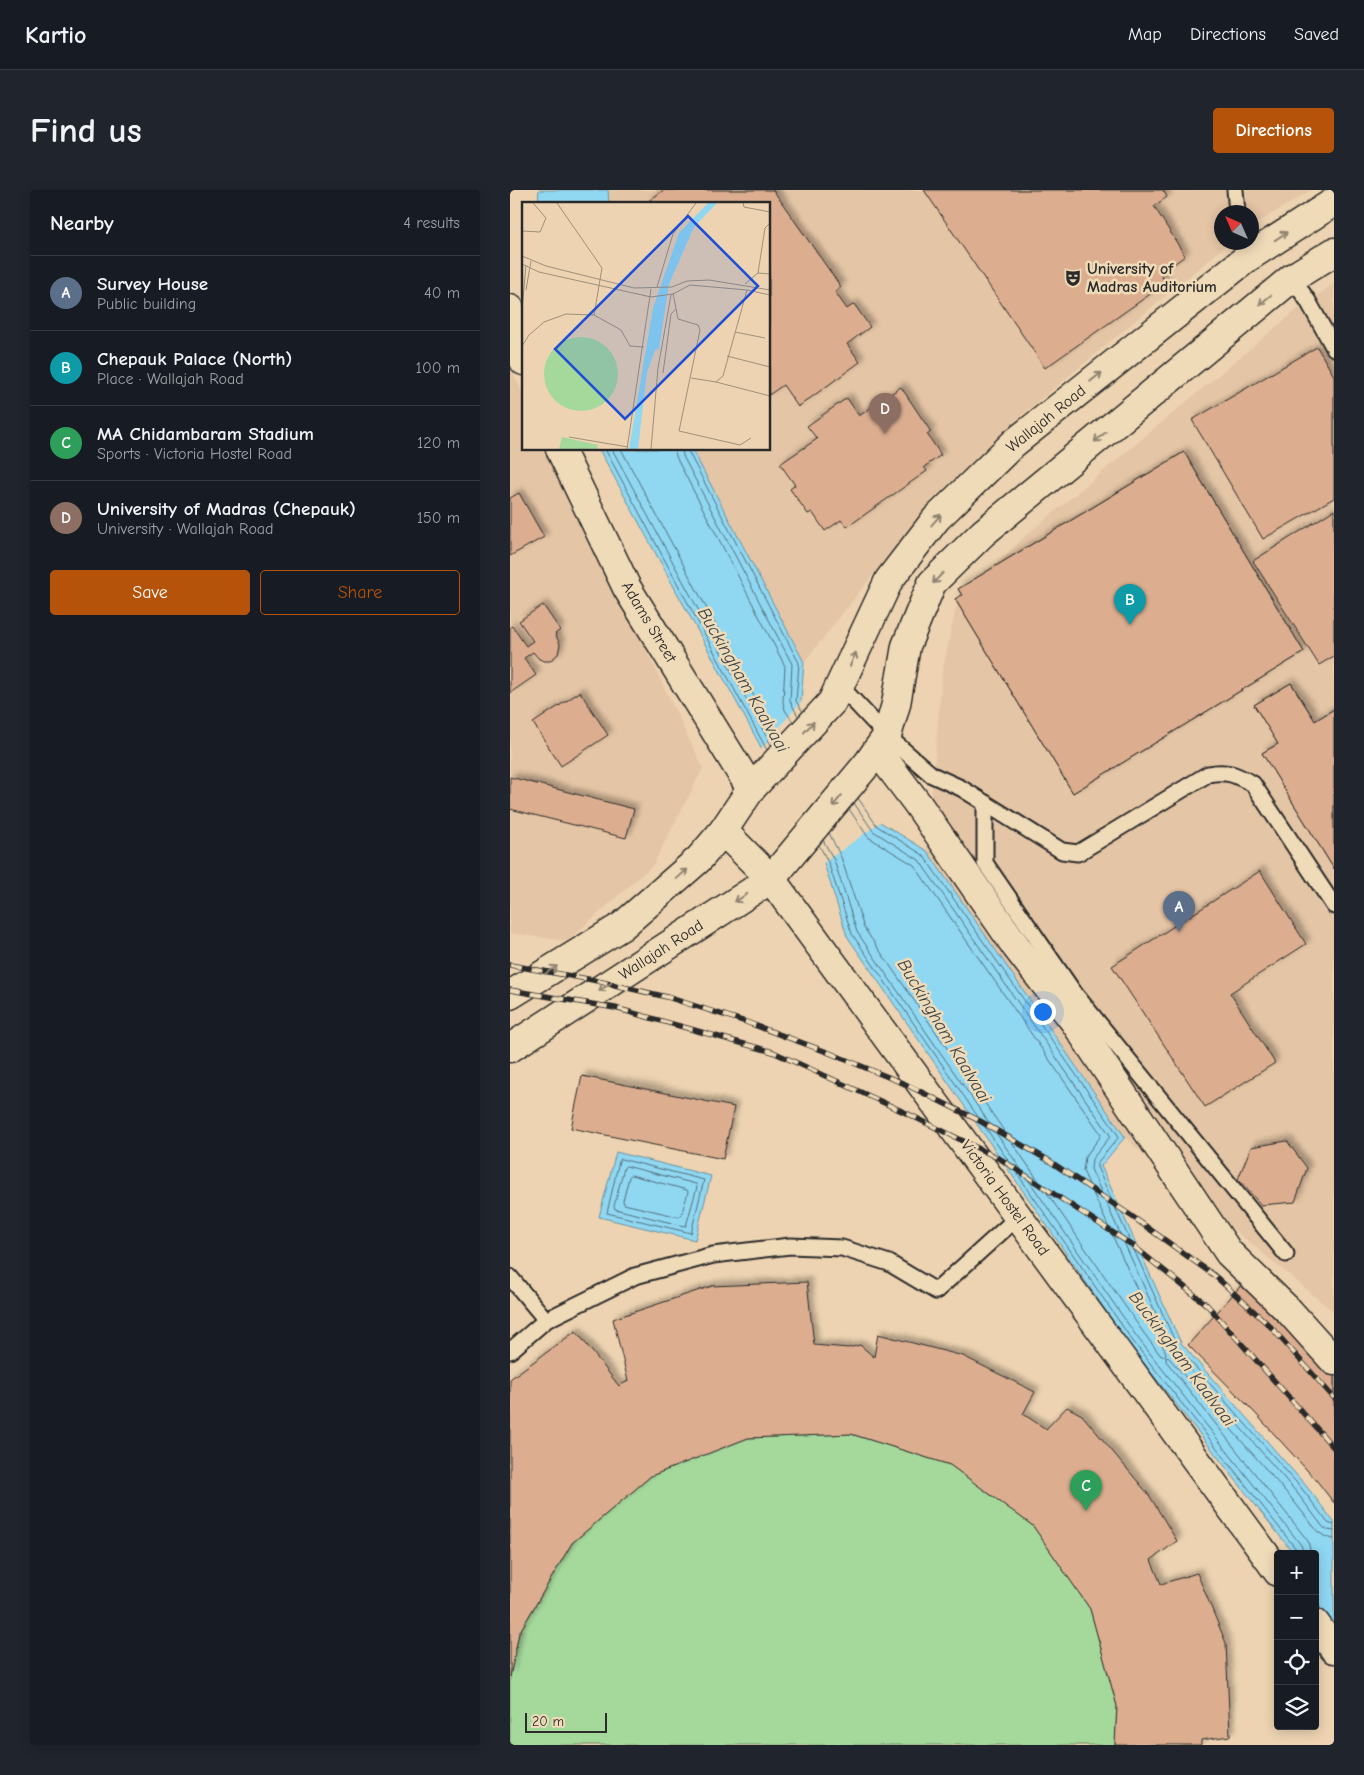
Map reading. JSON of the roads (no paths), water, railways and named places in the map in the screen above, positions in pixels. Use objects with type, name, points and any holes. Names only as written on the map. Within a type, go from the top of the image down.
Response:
[{"type":"main road","name":"Wallajah Road","points":[[1259,242],[1334,202]]},
{"type":"main road","name":"Wallajah Road","points":[[751,788],[836,695],[889,580],[936,519],[1014,443],[1244,250]]},
{"type":"main road","points":[[1334,252],[1292,278],[983,533],[932,583],[906,646],[896,704],[877,750],[917,803],[1017,948],[1074,1021],[1229,1253],[1290,1312],[1334,1361]]},
{"type":"main road","points":[[510,309],[522,354]]},
{"type":"main road","name":"Adams Street","points":[[560,450],[627,588],[751,788]]},
{"type":"main road","name":"Wallajah Road","points":[[510,1048],[770,879],[877,750]]},
{"type":"main road","points":[[510,995],[622,926],[699,859],[723,831],[751,788]]},
{"type":"main road","name":"Victoria Hostel Road","points":[[723,831],[770,879],[1019,1216],[1274,1567]]},
{"type":"main road","points":[[1319,1628],[1334,1649]]},
{"type":"lane","points":[[1235,190],[1236,205]]},
{"type":"lane","points":[[1292,278],[1308,301],[1334,348]]},
{"type":"lane","points":[[836,695],[877,750],[961,788],[1062,851],[1078,853],[1208,774],[1220,772],[1233,774],[1252,784],[1334,906]]},
{"type":"lane","points":[[985,803],[985,864],[1075,994],[1286,1254]]},
{"type":"lane","points":[[510,1351],[546,1320],[635,1276],[713,1255],[790,1246],[842,1248],[889,1263],[936,1291],[1019,1216]]},
{"type":"lane","points":[[510,1278],[546,1320]]},
{"type":"water","points":[[539,190],[608,190],[609,202],[538,202]]},
{"type":"water","name":"Buckingham Kaalvaai","points":[[600,450],[693,450],[804,662],[801,701],[880,822],[927,851],[1125,1137],[1101,1166],[1181,1343],[1307,1487],[1334,1522],[1334,1634],[1323,1615],[1319,1603],[1319,1550],[1291,1550],[1128,1343],[847,936],[824,863]]},
{"type":"water","points":[[616,1152],[711,1176],[695,1240],[599,1217]]},
{"type":"railway","points":[[510,965],[593,980],[667,997],[746,1022],[905,1084],[980,1121],[1048,1160],[1130,1215],[1215,1276],[1270,1326],[1334,1398]]},
{"type":"railway","points":[[510,990],[615,1008],[773,1052],[904,1112],[1002,1160],[1132,1245],[1207,1305],[1334,1448]]},
{"type":"place","name":"University of Madras Auditorium","points":[[1073,278]]},
{"type":"place","name":"University of Madras (Chepauk)","points":[[885,434]]},
{"type":"place","name":"Chepauk Palace (North)","points":[[1130,625]]},
{"type":"place","name":"Survey House","points":[[1179,932]]},
{"type":"place","name":"MA Chidambaram Stadium","points":[[1086,1511]]}]
